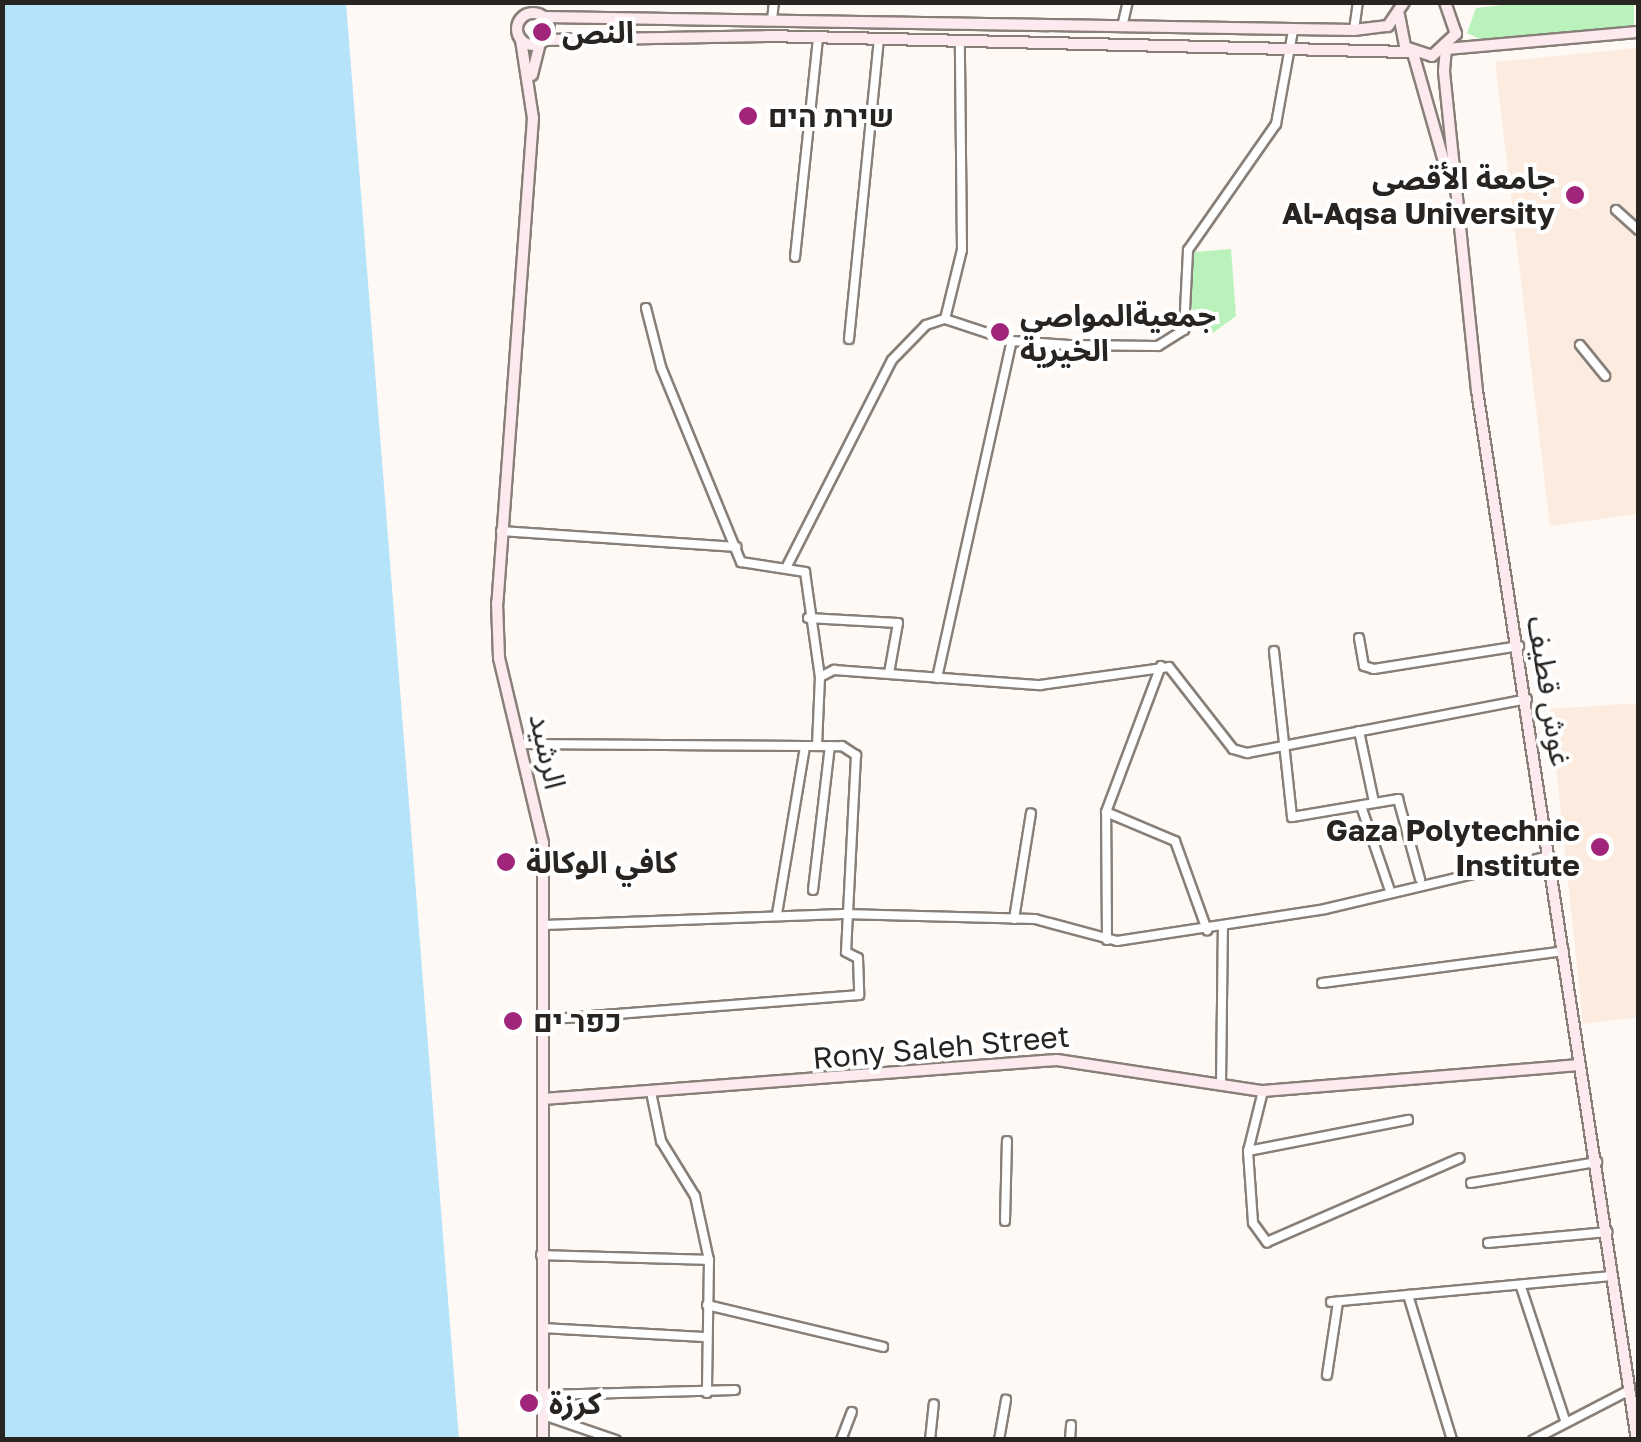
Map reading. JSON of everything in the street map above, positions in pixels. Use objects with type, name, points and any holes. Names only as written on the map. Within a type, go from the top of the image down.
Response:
[{"type":"main road","points":[[520,2],[518,24],[541,15],[1122,30],[1354,30],[1388,26],[1405,5]]},
{"type":"main road","points":[[530,2],[541,15]]},
{"type":"main road","name":"غوش قطيف","points":[[1445,2],[1456,24],[1446,49],[1452,186],[1637,1440]]},
{"type":"main road","name":"غوش قطيف","points":[[1405,5],[1398,36],[1411,52],[1452,186]]},
{"type":"main road","name":"الرشيد","points":[[541,15],[542,42],[531,76],[527,254],[501,531],[499,658],[543,842],[543,1440]]},
{"type":"main road","name":"الرشيد","points":[[518,24],[531,76]]},
{"type":"main road","points":[[521,40],[818,39],[1411,52],[1638,32]]},
{"type":"main road","name":"Rony Saleh Street","points":[[543,1099],[652,1097],[1057,1060],[1263,1091],[1580,1065]]},
{"type":"street","points":[[772,20],[774,2]]},
{"type":"street","points":[[1122,30],[1128,2]]},
{"type":"street","points":[[1354,30],[1358,2]]},
{"type":"street","points":[[786,568],[892,360],[913,334],[945,319],[1012,341],[1158,346],[1184,330],[1188,250],[1276,124],[1292,30]]},
{"type":"street","points":[[795,257],[818,39]]},
{"type":"street","points":[[849,340],[879,41]]},
{"type":"street","points":[[945,319],[962,250],[960,43]]},
{"type":"street","points":[[1616,210],[1638,230]]},
{"type":"street","points":[[646,308],[661,367],[746,566],[805,572],[808,618],[820,678],[817,746]]},
{"type":"street","points":[[937,678],[1012,341]]},
{"type":"street","points":[[1580,345],[1604,376]]},
{"type":"street","points":[[501,531],[736,546]]},
{"type":"street","points":[[808,618],[898,623],[889,672]]},
{"type":"street","points":[[1358,638],[1364,666],[1374,669],[1519,646]]},
{"type":"street","points":[[1274,651],[1292,817],[1398,799],[1420,880]]},
{"type":"street","points":[[1107,940],[1106,812],[1161,666]]},
{"type":"street","points":[[820,678],[889,672],[1040,684],[1161,666],[1180,675],[1237,752],[1284,747],[1527,699]]},
{"type":"street","points":[[1359,731],[1374,802]]},
{"type":"street","points":[[521,744],[830,746],[856,755],[846,952],[860,965],[854,999],[544,1020]]},
{"type":"street","points":[[777,914],[805,746]]},
{"type":"street","points":[[813,890],[830,746]]},
{"type":"street","points":[[1361,806],[1388,888]]},
{"type":"street","points":[[1014,919],[1031,812]]},
{"type":"street","points":[[1106,812],[1176,841],[1207,930]]},
{"type":"street","points":[[544,925],[777,914],[1014,919],[1107,940],[1222,929],[1420,880],[1550,856]]},
{"type":"street","points":[[1220,1084],[1222,929]]},
{"type":"street","points":[[1322,983],[1564,952]]},
{"type":"street","points":[[1263,1091],[1248,1151],[1254,1223],[1276,1244],[1460,1158]]},
{"type":"street","points":[[652,1097],[661,1141],[695,1196],[709,1260],[704,1337],[707,1393]]},
{"type":"street","points":[[1248,1151],[1408,1120]]},
{"type":"street","points":[[1005,1220],[1007,1142]]},
{"type":"street","points":[[1471,1183],[1596,1162]]},
{"type":"street","points":[[1488,1243],[1606,1232]]},
{"type":"street","points":[[541,1255],[709,1260]]},
{"type":"street","points":[[1327,1375],[1335,1302],[1613,1276]]},
{"type":"street","points":[[1521,1287],[1565,1420]]},
{"type":"street","points":[[1408,1295],[1452,1440]]},
{"type":"street","points":[[707,1304],[883,1347]]},
{"type":"street","points":[[542,1328],[704,1337]]},
{"type":"street","points":[[543,1394],[735,1390]]},
{"type":"street","points":[[1533,1440],[1565,1420],[1628,1391]]},
{"type":"street","points":[[999,1440],[1006,1400]]},
{"type":"street","points":[[930,1440],[934,1404]]},
{"type":"street","points":[[841,1440],[852,1412]]},
{"type":"street","points":[[543,1415],[616,1440]]},
{"type":"street","points":[[1070,1440],[1071,1425]]},
{"type":"shaded area","name":"جامعة الأقصى Al-Aqsa University","points":[[1638,48],[1638,514],[1550,526],[1495,62]]},
{"type":"shaded area","name":"Gaza Polytechnic Institute","points":[[1638,703],[1638,1017],[1583,1024],[1550,709]]},
{"type":"green space","points":[[1530,2],[1634,3],[1634,27],[1486,42],[1467,33],[1476,8]]},
{"type":"green space","points":[[1231,249],[1236,316],[1213,333],[1189,305],[1193,252]]},
{"type":"water","points":[[3,2],[346,3],[459,1439],[3,1439]]},
{"type":"place","name":"النص","points":[[542,32]]},
{"type":"place","name":"שירת הים","points":[[748,116]]},
{"type":"place","name":"جامعة الأقصى Al-Aqsa University","points":[[1575,195]]},
{"type":"place","name":"جمعيةالمواصي الخيرية","points":[[1000,332]]},
{"type":"place","name":"Gaza Polytechnic Institute","points":[[1600,847]]},
{"type":"place","name":"كافي الوكالة","points":[[506,862]]},
{"type":"place","name":"כפר ים","points":[[513,1021]]},
{"type":"place","name":"كرزة","points":[[529,1403]]}]
